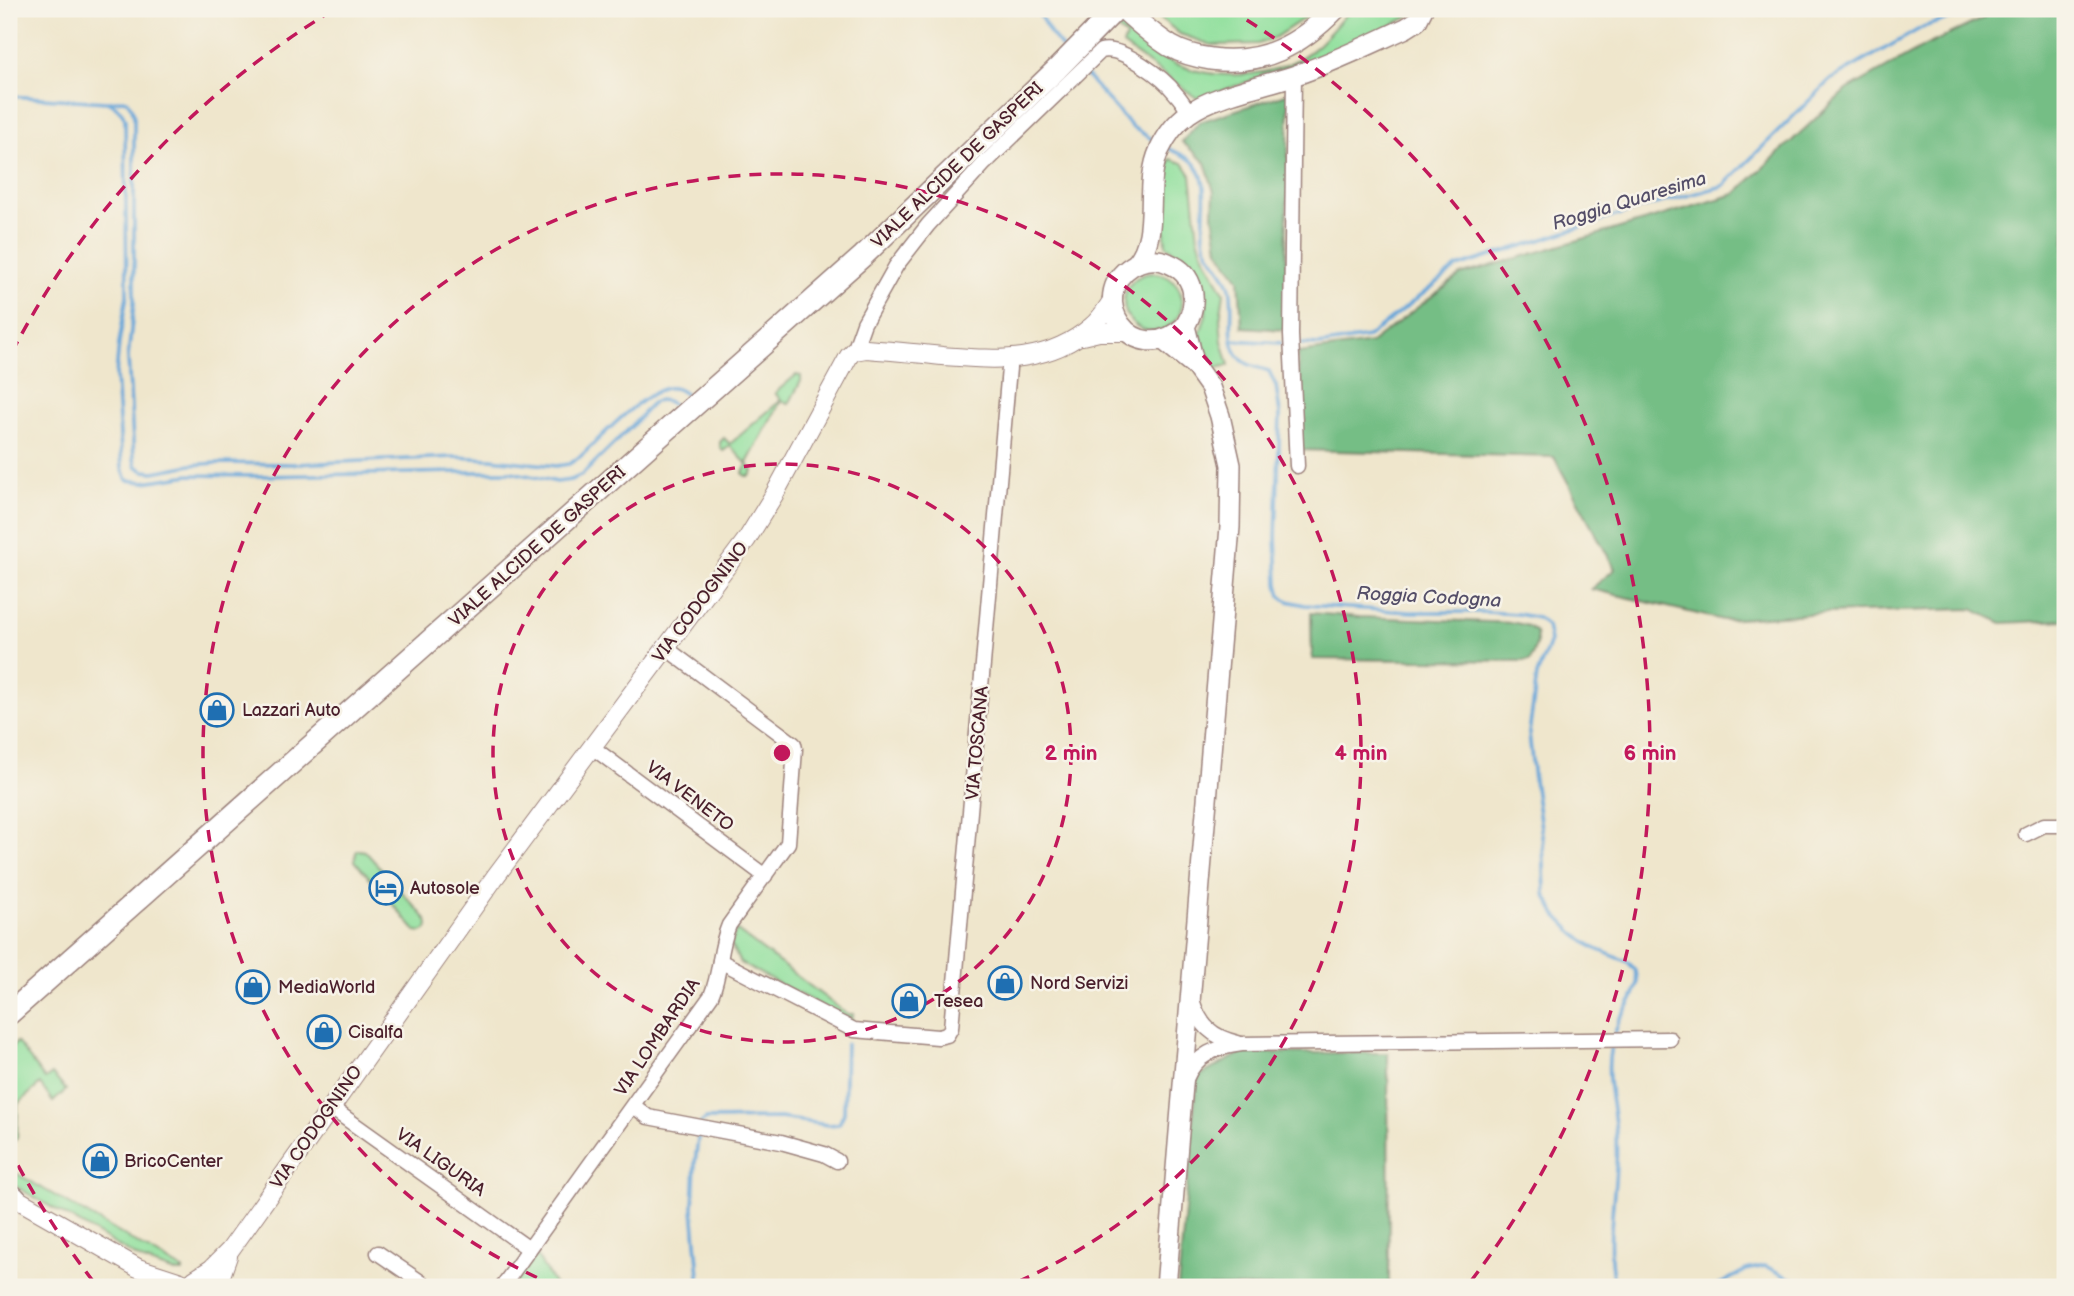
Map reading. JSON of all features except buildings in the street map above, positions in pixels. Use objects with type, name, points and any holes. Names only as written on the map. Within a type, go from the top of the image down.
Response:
[{"type":"main road","points":[[1116,11],[1171,47],[1196,57],[1243,61],[1268,55],[1296,41],[1335,9]]},
{"type":"main road","points":[[1136,264],[1147,246],[1150,185],[1157,155],[1167,134],[1189,112],[1218,99],[1294,76],[1340,58],[1406,28],[1417,20],[1423,9]]},
{"type":"main road","name":"VIALE ALCIDE DE GASPERI","points":[[11,1013],[1063,75],[1091,47],[1116,11]]},
{"type":"main road","points":[[1150,225],[1158,249],[1166,261],[1187,277],[1193,289],[1194,302],[1192,315],[1175,335],[1163,340],[1138,339],[1119,324],[1112,301],[1114,289],[1118,279],[1136,264],[1145,260],[1166,261]]},
{"type":"main road","points":[[1185,326],[1195,366]]},
{"type":"main road","points":[[1163,340],[1195,366],[1210,387],[1220,416],[1231,466],[1230,527],[1166,1287]]},
{"type":"street","points":[[1091,47],[1124,54],[1176,92],[1189,112]]},
{"type":"street","name":"VIA CODOGNINO","points":[[189,1284],[211,1269],[230,1250],[495,877],[747,539],[854,351],[864,323],[896,266],[928,225],[1063,75]]},
{"type":"street","points":[[1294,76],[1291,335],[1297,466]]},
{"type":"street","points":[[1079,336],[1095,324],[1112,301]]},
{"type":"street","points":[[854,351],[866,349],[1008,360],[1038,354],[1079,336],[1099,332],[1128,332]]},
{"type":"street","name":"VIA TOSCANA","points":[[720,961],[854,1030],[938,1037],[947,1035],[951,1028],[1008,360]]},
{"type":"street","name":"VIA LOMBARDIA","points":[[502,1287],[711,996],[723,939],[729,925],[788,843],[794,744],[666,648]]},
{"type":"street","name":"VIA VENETO","points":[[592,747],[765,876]]},
{"type":"street","points":[[2026,834],[2044,825],[2065,825]]},
{"type":"street","points":[[1190,993],[1197,1016],[1206,1027],[1215,1035],[1242,1044]]},
{"type":"street","points":[[1182,1088],[1189,1072],[1203,1055],[1221,1047],[1242,1044],[1670,1039]]},
{"type":"street","points":[[634,1106],[643,1114],[656,1119],[781,1142],[824,1154],[837,1161]]},
{"type":"street","name":"VIA LIGURIA","points":[[330,1107],[529,1249]]},
{"type":"street","points":[[11,1195],[138,1268],[189,1284]]},
{"type":"street","name":"VIA CODOGNINO","points":[[217,1287],[230,1250]]},
{"type":"street","points":[[378,1253],[428,1287]]},
{"type":"street","points":[[138,1268],[154,1287]]},
{"type":"green space","points":[[1149,9],[1318,9],[1274,38],[1258,44],[1212,45],[1180,34]]},
{"type":"green space","points":[[1351,9],[1414,9],[1408,17],[1351,46],[1198,99],[1123,45],[1126,36],[1116,28],[1120,24],[1154,51],[1176,64],[1212,74],[1250,74],[1287,65],[1303,56],[1318,45]]},
{"type":"green space","points":[[1985,9],[2065,9],[2065,620],[2002,623],[1972,609],[1822,613],[1723,620],[1591,589],[1615,569],[1554,457],[1300,450],[1298,353],[1371,343],[1460,275],[1735,194],[1845,91],[1925,46],[1984,18]]},
{"type":"green space","points":[[1289,93],[1285,330],[1242,327],[1239,279],[1218,249],[1213,214],[1214,192],[1205,162],[1182,142],[1199,122]]},
{"type":"green space","points":[[1170,159],[1183,163],[1191,175],[1198,238],[1224,293],[1220,319],[1222,341],[1229,365],[1212,369],[1200,334],[1206,314],[1206,289],[1192,265],[1166,245],[1164,202]]},
{"type":"green space","points":[[1147,273],[1159,273],[1169,277],[1178,286],[1182,308],[1174,323],[1159,331],[1147,331],[1137,327],[1128,318],[1124,308],[1124,296],[1128,286],[1137,277]]},
{"type":"green space","points":[[796,375],[801,376],[801,381],[789,404],[781,401],[747,463],[753,471],[750,476],[746,476],[743,473],[747,464],[730,446],[723,451],[720,442],[724,438],[730,444],[781,400],[775,393]]},
{"type":"green space","points":[[1311,613],[1516,623],[1528,626],[1536,632],[1537,642],[1530,661],[1312,659]]},
{"type":"green space","points":[[365,851],[427,920],[427,929],[416,931],[355,861],[356,852]]},
{"type":"green space","points":[[736,930],[847,1014],[853,1014],[852,1022],[740,963],[731,945]]},
{"type":"green space","points":[[17,1042],[45,1079],[52,1074],[66,1090],[53,1102],[40,1084],[18,1104],[17,1138],[13,1142],[9,1137],[9,1050]]},
{"type":"green space","points":[[1241,1053],[1388,1053],[1389,1287],[1178,1287],[1197,1077]]},
{"type":"green space","points":[[16,1173],[183,1272],[175,1272],[144,1261],[15,1186]]},
{"type":"green space","points":[[536,1255],[556,1287],[512,1287]]},
{"type":"waterway","name":"Roggia Codogna","points":[[1036,9],[1064,50]]},
{"type":"waterway","name":"Roggia Quaresima","points":[[1302,344],[1319,345],[1368,337],[1457,267],[1640,208],[1723,186],[1830,80],[1923,27],[1973,9]]},
{"type":"waterway","name":"Roggia Codogna","points":[[1083,72],[1132,127],[1155,141]]},
{"type":"waterway","points":[[9,96],[107,102],[118,108],[125,119],[127,295],[116,375],[122,468],[127,480],[144,482],[190,475],[512,472],[557,482],[582,475],[652,403],[659,400],[676,406]]},
{"type":"waterway","points":[[109,102],[127,101],[134,117],[134,303],[128,357],[134,459],[136,466],[144,471],[216,463],[295,464],[455,457],[556,466],[569,464],[581,456],[625,414],[651,395],[673,388],[687,395]]},
{"type":"waterway","name":"Roggia Codogna","points":[[1168,148],[1192,161],[1202,178],[1205,243],[1229,285],[1234,349],[1248,364],[1269,371],[1276,386],[1280,413],[1276,538],[1281,596],[1288,601],[1305,605],[1410,612],[1518,614],[1538,618],[1547,626],[1550,641],[1537,675],[1529,733],[1543,842],[1545,894],[1556,915],[1575,934],[1594,948],[1628,962],[1636,971],[1638,984],[1632,1000],[1619,1020],[1614,1036]]},
{"type":"waterway","name":"Roggia Quaresima","points":[[1232,340],[1281,343]]},
{"type":"waterway","name":"Roggia Codogna","points":[[1612,1043],[1609,1074],[1615,1124],[1616,1165],[1610,1247],[1615,1287]]},
{"type":"waterway","points":[[701,1123],[706,1119],[780,1118],[828,1125],[839,1124],[844,1113],[846,1044]]},
{"type":"waterway","points":[[699,1131],[693,1208],[700,1287]]},
{"type":"waterway","name":"Roggia Codogna","points":[[1715,1287],[1746,1270],[1765,1266],[1808,1287]]},
{"type":"place","name":"Lazzari Auto","points":[[217,710]]},
{"type":"place","name":"Autosole","points":[[386,888]]},
{"type":"place","name":"Nord Servizi","points":[[1005,983]]},
{"type":"place","name":"MediaWorld","points":[[253,987]]},
{"type":"place","name":"Tesea","points":[[909,1001]]},
{"type":"place","name":"Cisalfa","points":[[324,1032]]},
{"type":"place","name":"BricoCenter","points":[[100,1161]]}]
